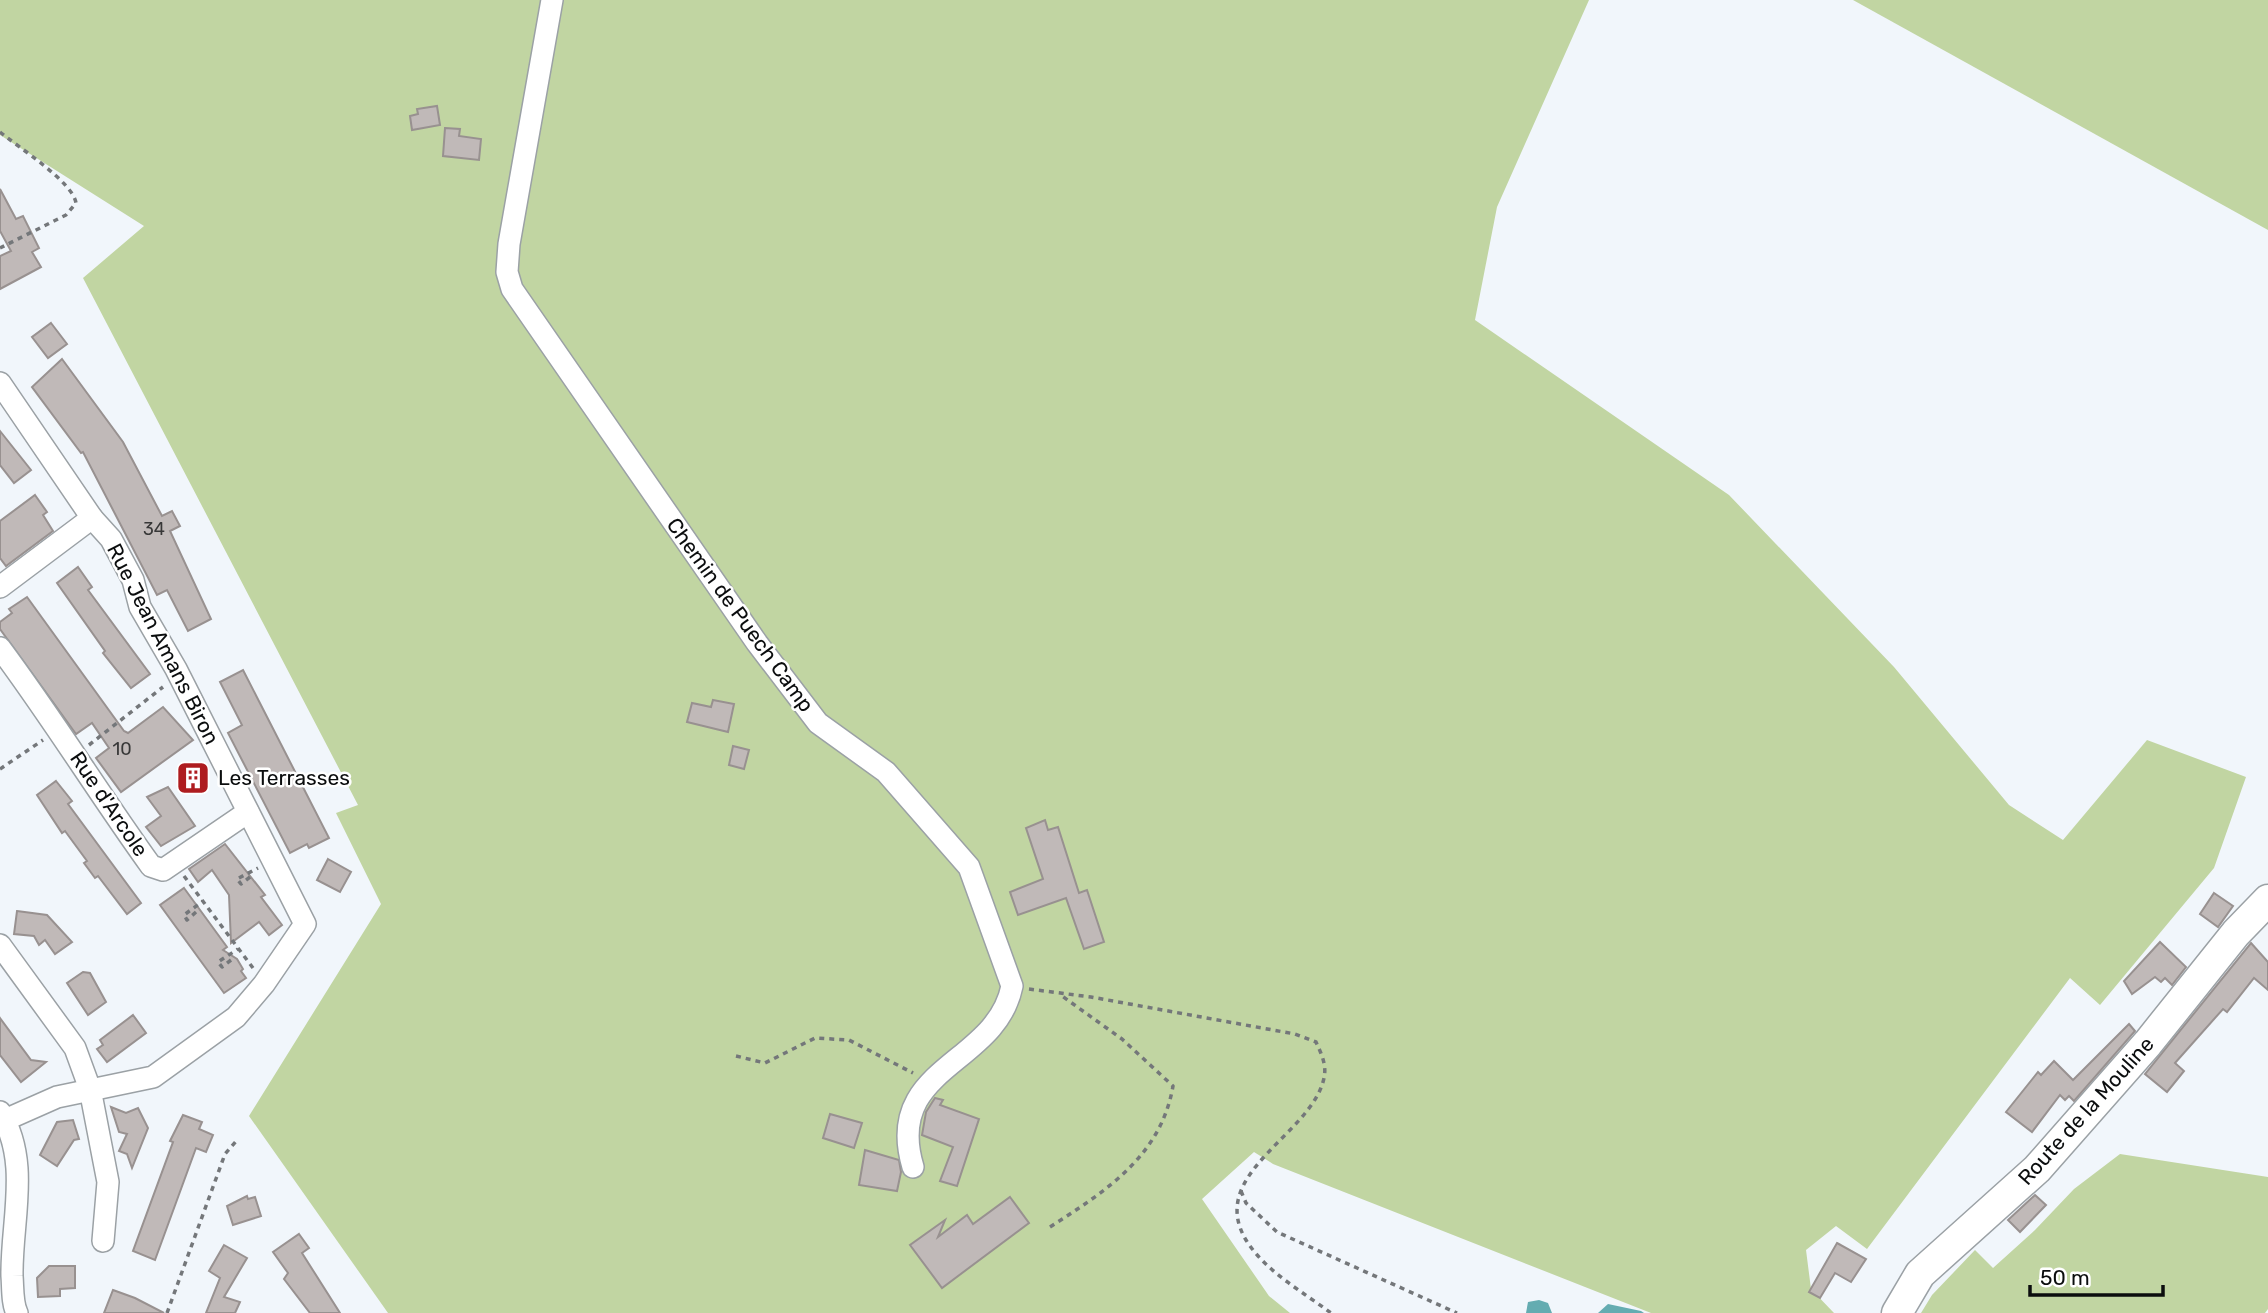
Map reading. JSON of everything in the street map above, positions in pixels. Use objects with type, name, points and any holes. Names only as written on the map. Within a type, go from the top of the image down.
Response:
[{"type":"main road","name":"Route de la Mouline","points":[[1897,1313],[1920,1274],[2037,1169],[2148,1043],[2236,933],[2268,900]]},
{"type":"street","name":"Chemin de Puech Camp","points":[[552,0],[509,244],[507,272],[512,289],[749,632],[818,723],[886,772],[969,867],[1012,986]]},
{"type":"street","name":"Rue Jean Amans Biron","points":[[0,383],[92,518],[111,539],[133,580],[140,607],[179,675],[305,924],[264,984],[236,1017],[153,1077],[57,1097],[3,1116]]},
{"type":"street","points":[[0,587],[92,518]]},
{"type":"street","name":"Rue d'Arcole","points":[[0,648],[60,729],[92,784],[151,866],[163,870],[248,812]]},
{"type":"street","points":[[0,945],[75,1048],[90,1089],[107,1182],[103,1241]]},
{"type":"street","points":[[912,1167],[906,1146],[914,1103],[931,1081],[993,1029],[1009,1003],[1012,986]]},
{"type":"street","points":[[3,1116],[17,1156],[19,1200],[6,1248],[17,1313]]},
{"type":"path","points":[[0,132],[65,185],[75,196],[76,203],[66,215],[0,248]]},
{"type":"path","points":[[76,754],[179,675]]},
{"type":"path","points":[[0,769],[60,729]]},
{"type":"path","points":[[174,862],[264,984]]},
{"type":"path","points":[[193,908],[197,913],[187,920],[184,915],[203,901]]},
{"type":"path","points":[[230,959],[222,967],[218,962],[238,949]]},
{"type":"path","points":[[1012,986],[1060,995],[1091,997],[1295,1034],[1315,1042],[1323,1058],[1324,1077],[1313,1103],[1252,1172],[1241,1189],[1237,1209],[1238,1223],[1264,1262],[1331,1313]]},
{"type":"path","points":[[1050,1227],[1097,1196],[1145,1153],[1168,1115],[1173,1086],[1122,1039],[1060,995]]},
{"type":"path","points":[[737,1056],[765,1063],[815,1038],[849,1040],[931,1081]]},
{"type":"path","points":[[167,1313],[225,1154],[238,1139]]},
{"type":"path","points":[[1241,1189],[1246,1203],[1277,1232],[1457,1313]]},
{"type":"green space","points":[[0,0],[1589,0],[1497,207],[1475,320],[1729,495],[1894,667],[2009,805],[2063,840],[2147,740],[2246,777],[2214,868],[2100,1005],[2070,978],[1867,1249],[1836,1226],[1806,1250],[1811,1289],[1834,1313],[1651,1313],[1273,1164],[1254,1152],[1202,1199],[1269,1296],[1290,1313],[388,1313],[249,1116],[381,904],[336,813],[358,805],[83,278],[144,226],[0,135]]},
{"type":"green space","points":[[1853,0],[2268,0],[2268,230]]},
{"type":"green space","points":[[2120,1154],[2268,1177],[2268,1309],[2265,1313],[1921,1313],[1932,1295],[1975,1250],[1993,1268],[2035,1230],[2074,1189]]},
{"type":"water","points":[[1539,1300],[1548,1303],[1552,1313],[1526,1313],[1528,1302]]},
{"type":"water","points":[[1608,1304],[1641,1311],[1644,1313],[1598,1313]]},
{"type":"building","points":[[437,106],[440,125],[412,130],[410,116],[418,114],[417,109]]},
{"type":"building","points":[[445,128],[460,129],[459,136],[481,139],[479,160],[443,156]]},
{"type":"building","points":[[0,189],[16,219],[23,216],[39,248],[32,252],[41,267],[0,289],[0,256],[11,251],[0,231]]},
{"type":"building","points":[[51,323],[67,344],[48,358],[32,337]]},
{"type":"building","points":[[62,359],[123,442],[162,516],[172,511],[180,526],[170,531],[211,619],[188,631],[167,590],[157,595],[83,452],[81,453],[32,387]]},
{"type":"building","points":[[0,431],[31,470],[14,483],[0,465]]},
{"type":"building","points":[[35,495],[47,512],[43,515],[53,531],[6,566],[0,558],[0,521]]},
{"type":"building","points":[[78,567],[92,587],[88,590],[150,674],[131,688],[103,653],[105,651],[57,583]]},
{"type":"building","points":[[27,597],[124,731],[128,733],[163,707],[193,740],[121,792],[96,758],[109,748],[92,723],[76,734],[0,629],[0,622],[12,613],[9,609]]},
{"type":"building","points":[[243,670],[329,838],[309,848],[307,844],[290,853],[228,733],[242,725],[220,682]]},
{"type":"building","points":[[713,700],[734,704],[728,732],[687,722],[692,703],[711,707]]},
{"type":"building","points":[[733,746],[749,750],[744,769],[729,765]]},
{"type":"building","points":[[56,781],[72,801],[68,804],[141,903],[127,914],[98,876],[95,878],[84,863],[87,861],[65,831],[62,833],[37,795]]},
{"type":"building","points":[[168,787],[195,826],[161,846],[146,827],[161,816],[147,797]]},
{"type":"building","points":[[1045,820],[1048,830],[1058,827],[1079,893],[1087,890],[1104,942],[1084,949],[1066,898],[1018,915],[1010,892],[1043,879],[1026,828]]},
{"type":"building","points":[[225,844],[265,895],[261,897],[282,925],[269,935],[259,922],[231,943],[229,895],[212,870],[198,882],[189,869]]},
{"type":"building","points":[[328,859],[351,872],[340,892],[317,880]]},
{"type":"building","points":[[184,888],[227,947],[223,950],[237,959],[243,969],[241,971],[246,978],[224,993],[160,905]]},
{"type":"building","points":[[2214,893],[2233,906],[2218,927],[2200,914]]},
{"type":"building","points":[[17,911],[47,915],[72,942],[55,954],[45,940],[39,945],[34,936],[14,934]]},
{"type":"building","points":[[2160,942],[2186,967],[2172,985],[2165,978],[2161,982],[2155,977],[2132,994],[2124,981]]},
{"type":"building","points":[[2251,943],[2268,962],[2268,990],[2254,978],[2227,1012],[2223,1009],[2175,1063],[2184,1071],[2167,1092],[2145,1074]]},
{"type":"building","points":[[83,972],[90,973],[106,1002],[88,1015],[67,983]]},
{"type":"building","points":[[133,1015],[146,1033],[107,1062],[97,1049],[103,1045],[100,1040]]},
{"type":"building","points":[[0,1018],[31,1060],[46,1062],[21,1082],[0,1055]]},
{"type":"building","points":[[2129,1024],[2135,1031],[2074,1101],[2069,1096],[2065,1100],[2060,1095],[2032,1132],[2006,1112],[2038,1072],[2041,1075],[2054,1061],[2073,1080]]},
{"type":"building","points":[[935,1098],[943,1100],[940,1105],[979,1119],[957,1186],[940,1181],[953,1147],[922,1135],[926,1112]]},
{"type":"building","points":[[111,1107],[126,1113],[138,1108],[148,1128],[132,1168],[127,1154],[119,1151],[127,1134],[119,1132]]},
{"type":"building","points":[[830,1114],[862,1123],[854,1148],[823,1138]]},
{"type":"building","points":[[183,1115],[202,1122],[199,1129],[213,1135],[206,1152],[196,1148],[155,1260],[133,1251],[173,1142],[170,1141]]},
{"type":"building","points":[[73,1120],[79,1139],[74,1140],[57,1166],[40,1155],[57,1122]]},
{"type":"building","points":[[865,1150],[899,1160],[901,1172],[897,1191],[859,1185]]},
{"type":"building","points":[[2035,1195],[2046,1205],[2020,1232],[2008,1220]]},
{"type":"building","points":[[247,1196],[248,1199],[255,1197],[261,1216],[233,1225],[227,1206]]},
{"type":"building","points":[[1010,1197],[1029,1223],[942,1288],[910,1245],[945,1220],[938,1237],[967,1215],[973,1224]]},
{"type":"building","points":[[299,1234],[309,1248],[302,1253],[340,1313],[310,1313],[284,1279],[288,1273],[273,1252]]},
{"type":"building","points":[[1837,1243],[1866,1259],[1851,1282],[1835,1273],[1820,1298],[1809,1292]]},
{"type":"building","points":[[224,1245],[247,1258],[224,1297],[240,1302],[235,1313],[206,1313],[220,1278],[209,1271]]},
{"type":"building","points":[[49,1266],[75,1266],[75,1288],[60,1289],[60,1296],[38,1297],[37,1278]]},
{"type":"building","points":[[113,1290],[135,1298],[164,1313],[104,1313]]},
{"type":"place","name":"Les Terrasses","points":[[193,778]]}]
